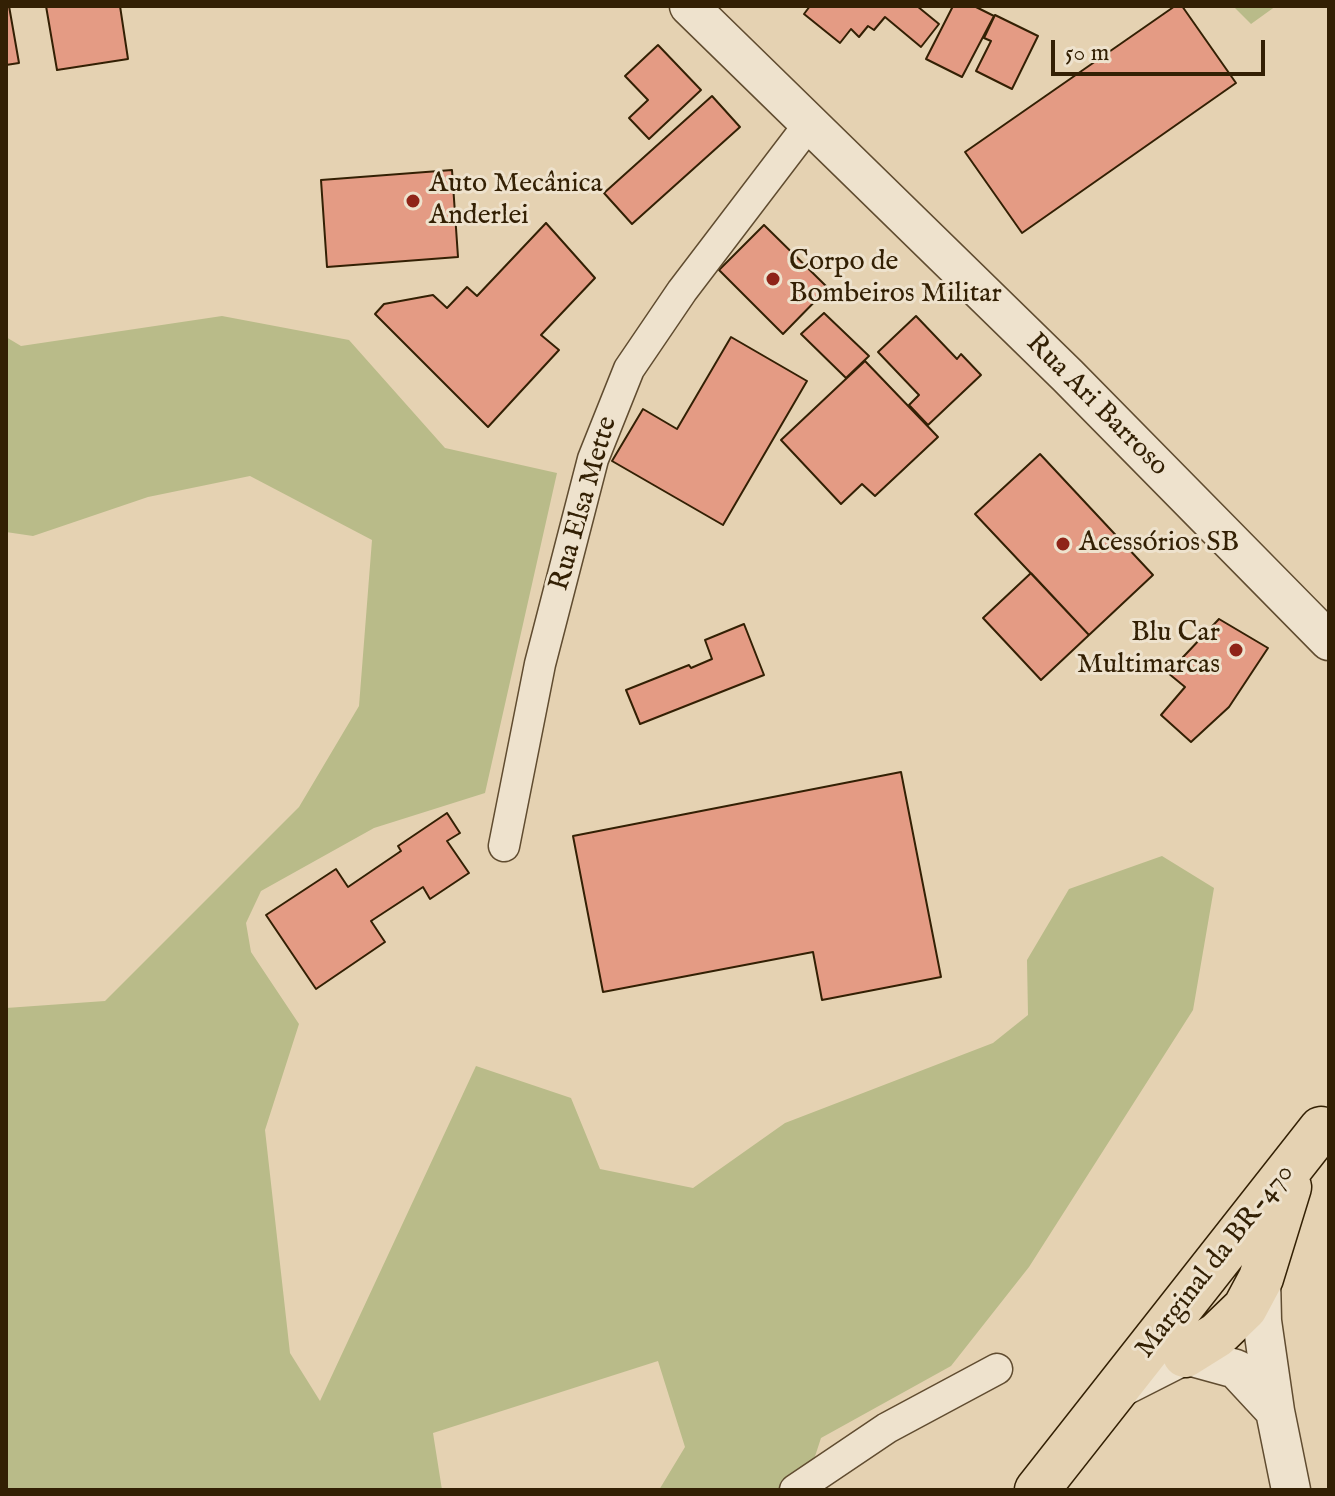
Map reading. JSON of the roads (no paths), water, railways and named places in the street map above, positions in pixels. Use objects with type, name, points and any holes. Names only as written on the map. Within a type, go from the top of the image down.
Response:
[{"type":"highway","points":[[1185,1355],[1217,1335],[1245,1308],[1261,1278],[1292,1180],[1325,1123]]},
{"type":"highway","name":"Marginal da BR-470","points":[[1037,1490],[1325,1123]]},
{"type":"street","name":"Rua Ari Barroso","points":[[689,6],[1068,376],[1329,641]]},
{"type":"street","name":"Rua Elsa Mette","points":[[504,846],[540,664],[593,459],[629,369],[682,291],[810,123]]},
{"type":"street","points":[[1261,1278],[1262,1321],[1275,1411],[1291,1490]]},
{"type":"street","points":[[1185,1355],[1236,1369],[1275,1411]]},
{"type":"street","name":"Marginal da BR-470","points":[[1110,1395],[1185,1355]]},
{"type":"street","points":[[795,1490],[887,1428],[997,1369]]},
{"type":"place","name":"Auto Mecânica Anderlei","points":[[413,201]]},
{"type":"place","name":"Corpo de Bombeiros Militar","points":[[773,279]]},
{"type":"place","name":"Acessórios SB","points":[[1063,544]]},
{"type":"place","name":"Blu Car Multimarcas","points":[[1236,650]]}]
